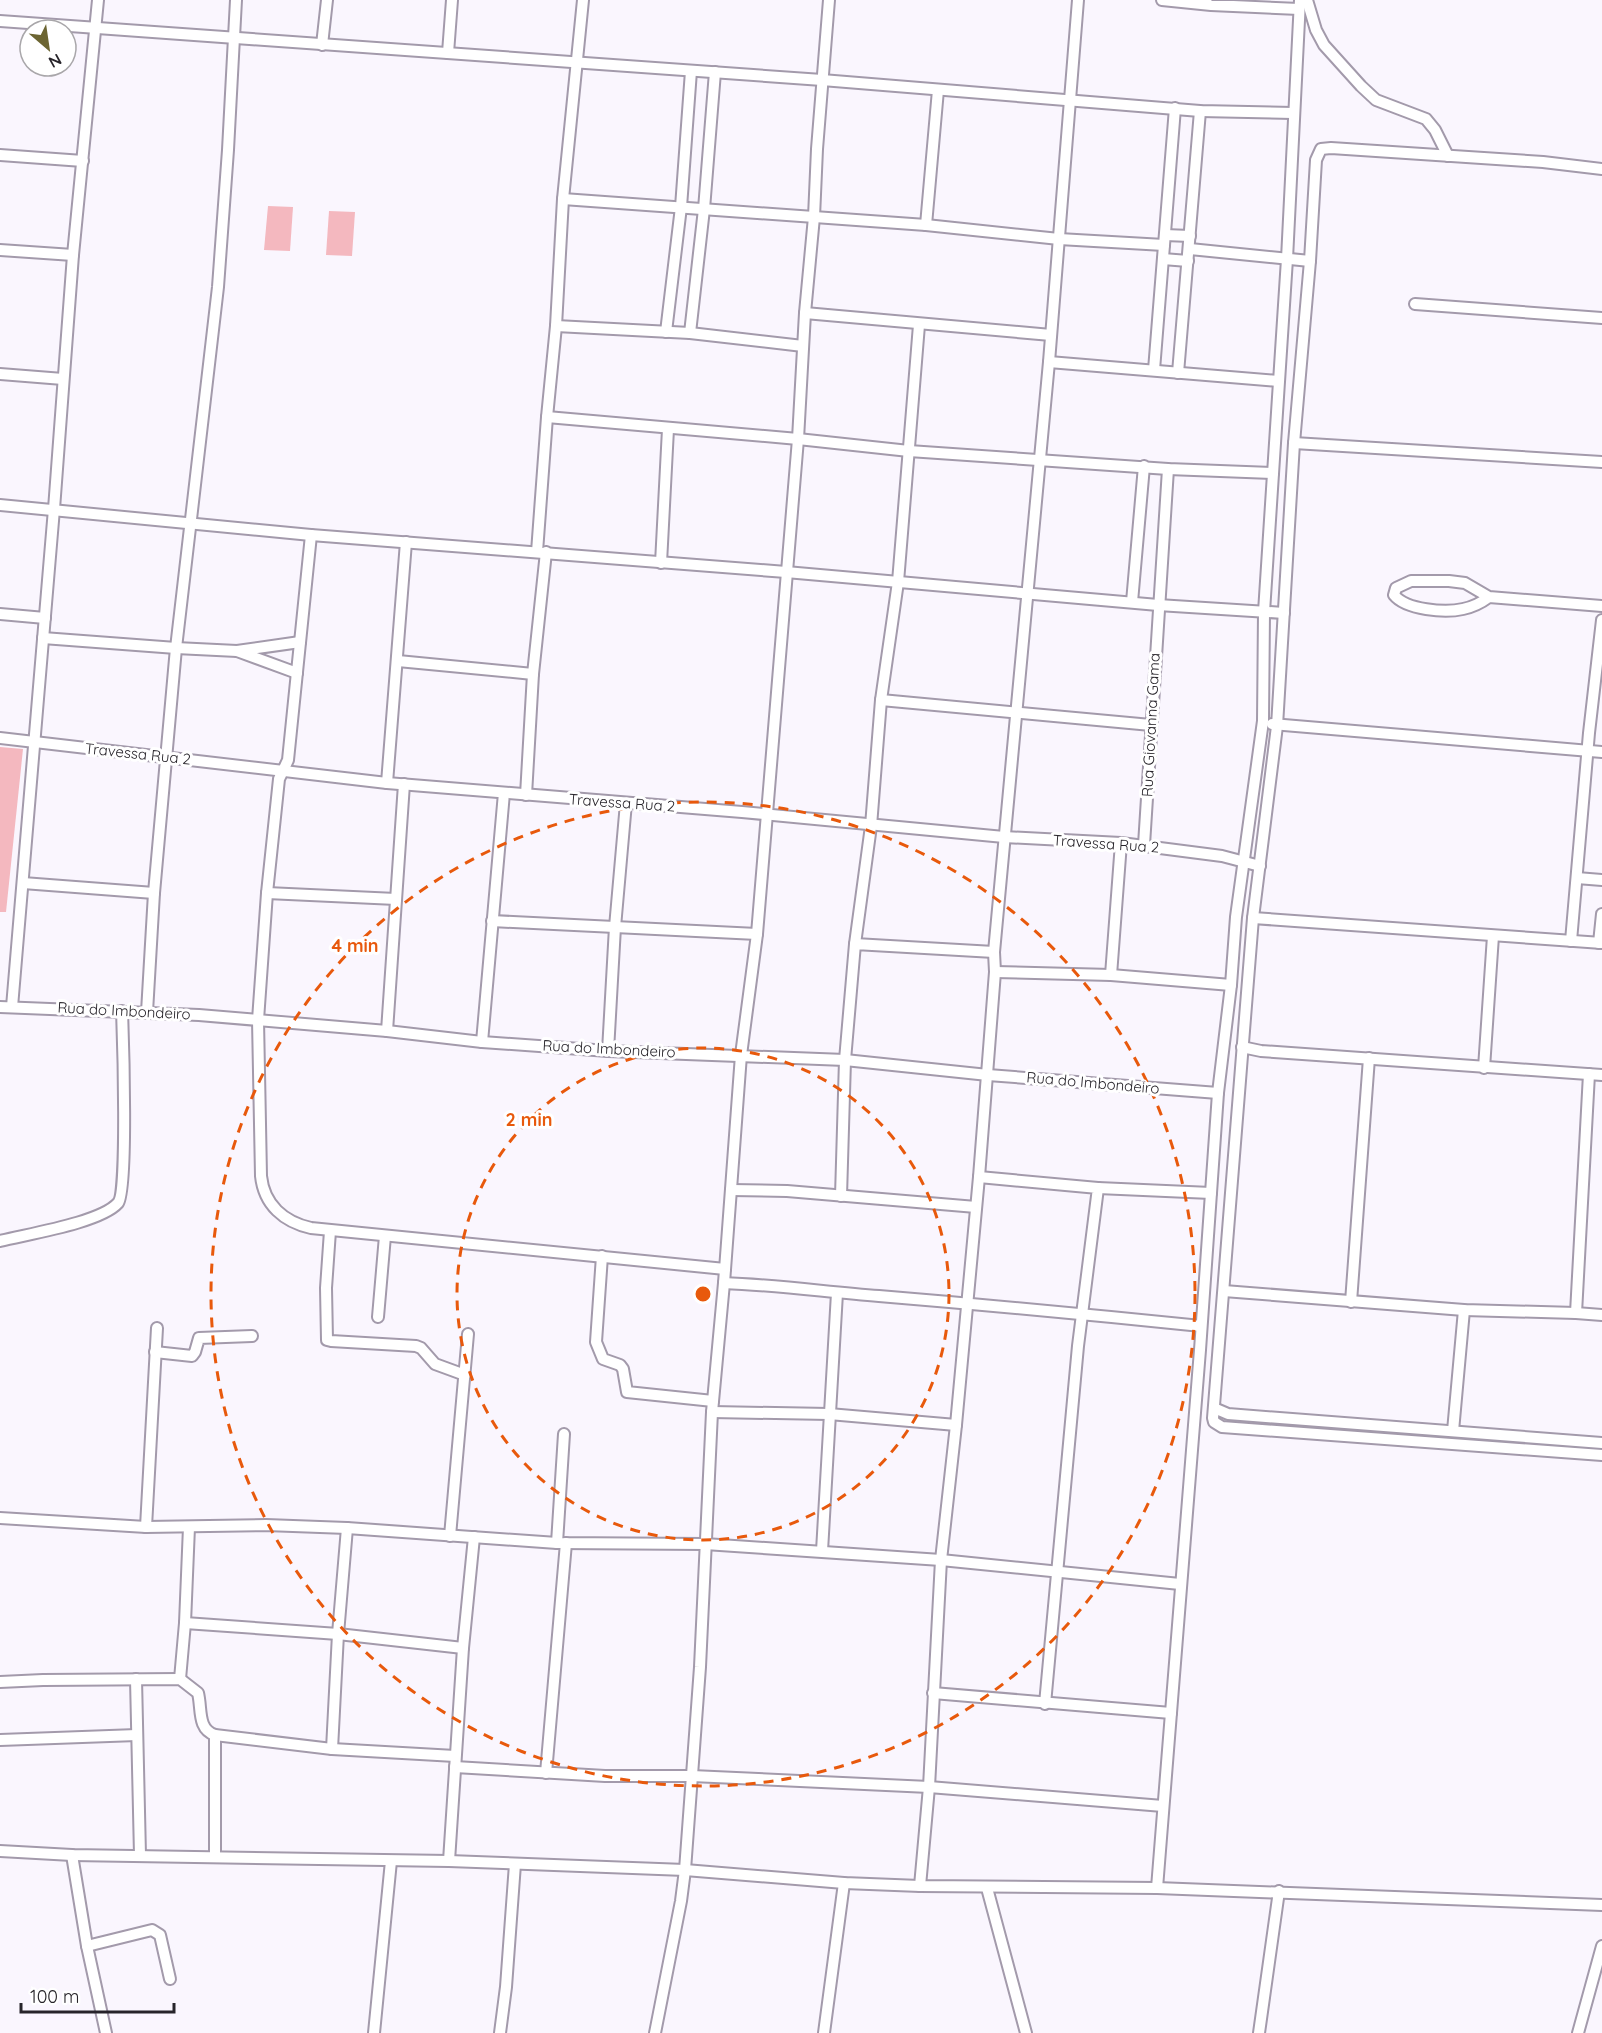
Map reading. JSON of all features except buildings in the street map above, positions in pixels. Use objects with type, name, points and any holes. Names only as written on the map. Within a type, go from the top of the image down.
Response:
[{"type":"street","points":[[12,1006],[73,255],[98,0]]},
{"type":"street","points":[[147,1012],[154,893],[176,648],[218,287],[236,0]]},
{"type":"street","points":[[322,45],[327,0]]},
{"type":"street","points":[[448,53],[452,0]]},
{"type":"street","points":[[526,795],[542,552],[547,417],[556,326],[563,199],[583,0]]},
{"type":"street","points":[[655,2033],[685,1870],[700,1667],[712,1407],[741,1055],[757,934],[767,814],[798,439],[805,313],[829,0]]},
{"type":"street","points":[[920,1886],[929,1787],[941,1560],[956,1425],[988,1075],[995,972],[994,952],[1049,362],[1072,100],[1078,0]]},
{"type":"street","points":[[1157,1888],[1202,1326],[1218,1093],[1231,985],[1236,917],[1263,721],[1264,612],[1287,259],[1300,5],[1162,0]]},
{"type":"street","points":[[1307,0],[1316,30],[1324,45],[1361,86],[1376,100],[1426,119],[1435,130],[1448,156]]},
{"type":"street","points":[[0,21],[96,26],[234,39],[822,80],[1200,111],[1293,113]]},
{"type":"street","points":[[666,332],[681,207],[691,71]]},
{"type":"street","points":[[690,333],[704,209],[715,72]]},
{"type":"street","points":[[926,225],[938,90]]},
{"type":"street","points":[[1154,370],[1175,108]]},
{"type":"street","points":[[1178,373],[1200,111]]},
{"type":"street","points":[[1602,169],[1543,162],[1321,149],[1316,160],[1310,261],[1294,443],[1278,726],[1252,918],[1214,1408],[1214,1422],[1222,1426],[1602,1455]]},
{"type":"street","points":[[0,155],[83,161]]},
{"type":"street","points":[[563,199],[926,225],[1059,238],[1164,240],[1190,236]]},
{"type":"street","points":[[1190,249],[1310,261]]},
{"type":"street","points":[[0,250],[73,255]]},
{"type":"street","points":[[1163,259],[1188,261]]},
{"type":"street","points":[[1415,304],[1602,318]]},
{"type":"street","points":[[805,313],[1051,335]]},
{"type":"street","points":[[841,1196],[845,1060],[855,944],[871,826],[881,700],[898,582],[919,325]]},
{"type":"street","points":[[556,326],[690,333],[803,346]]},
{"type":"street","points":[[1049,362],[1278,381]]},
{"type":"street","points":[[0,374],[63,379]]},
{"type":"street","points":[[547,417],[909,451],[1168,469],[1273,473]]},
{"type":"street","points":[[661,563],[668,429]]},
{"type":"street","points":[[1294,443],[1602,462]]},
{"type":"street","points":[[1132,602],[1144,466]]},
{"type":"street","name":"Rua Giovanna Gama","points":[[1144,845],[1168,469]]},
{"type":"street","points":[[0,506],[311,535],[786,572],[1158,605],[1284,613]]},
{"type":"street","points":[[311,535],[288,760],[279,779],[267,893],[258,1020],[262,1185],[274,1208],[285,1219],[297,1225],[330,1231],[725,1269]]},
{"type":"street","points":[[387,783],[406,542]]},
{"type":"street","points":[[1489,597],[1477,605],[1461,610],[1442,610],[1409,606],[1399,602],[1394,595],[1396,588],[1411,581],[1430,580],[1465,583],[1489,597],[1602,606]]},
{"type":"street","points":[[0,614],[45,618]]},
{"type":"street","points":[[1571,941],[1602,620]]},
{"type":"street","points":[[43,638],[237,651],[300,642]]},
{"type":"street","points":[[237,651],[297,674]]},
{"type":"street","points":[[398,661],[533,674]]},
{"type":"street","points":[[881,700],[1150,725]]},
{"type":"street","points":[[1263,721],[1278,726],[1602,752]]},
{"type":"street","name":"Travessa Rua 2","points":[[0,738],[387,783],[767,814],[871,826],[1004,837],[1144,845],[1222,856],[1260,866]]},
{"type":"street","points":[[387,1031],[404,784]]},
{"type":"street","points":[[482,1042],[504,793]]},
{"type":"street","points":[[608,1051],[615,927],[626,803]]},
{"type":"street","points":[[1111,975],[1121,843]]},
{"type":"street","points":[[1577,878],[1602,880]]},
{"type":"street","points":[[23,883],[154,893]]},
{"type":"street","points":[[267,893],[396,899]]},
{"type":"street","points":[[1252,918],[1600,943],[1602,914]]},
{"type":"street","points":[[492,921],[757,934]]},
{"type":"street","points":[[1484,1068],[1492,936]]},
{"type":"street","points":[[855,944],[994,952]]},
{"type":"street","points":[[995,972],[1111,975],[1231,985]]},
{"type":"street","name":"Rua do Imbondeiro","points":[[0,1007],[147,1012],[258,1020],[482,1042],[608,1051],[845,1060],[988,1075],[1218,1093]]},
{"type":"street","points":[[0,1240],[92,1218],[112,1208],[120,1199],[123,1156],[122,1011]]},
{"type":"street","points":[[1242,1047],[1261,1051],[1602,1075]]},
{"type":"street","points":[[1351,1302],[1369,1058]]},
{"type":"street","points":[[1576,1313],[1589,1074]]},
{"type":"street","points":[[979,1177],[1098,1188],[1211,1193]]},
{"type":"street","points":[[1045,1704],[1082,1312],[1098,1188]]},
{"type":"street","points":[[731,1190],[787,1191],[976,1207]]},
{"type":"street","points":[[330,1231],[326,1288],[327,1340],[421,1348],[435,1364],[465,1375]]},
{"type":"street","points":[[378,1317],[385,1236]]},
{"type":"street","points":[[602,1256],[596,1342],[603,1359],[620,1365],[623,1369],[627,1392],[712,1407],[956,1425]]},
{"type":"street","points":[[724,1283],[1082,1312],[1202,1326]]},
{"type":"street","points":[[1224,1292],[1464,1310],[1602,1315]]},
{"type":"street","points":[[822,1551],[837,1293]]},
{"type":"street","points":[[1454,1431],[1464,1310]]},
{"type":"street","points":[[146,1527],[156,1328]]},
{"type":"street","points":[[450,1536],[468,1334]]},
{"type":"street","points":[[155,1352],[192,1356],[197,1340],[201,1337],[252,1336]]},
{"type":"street","points":[[1214,1408],[1228,1414],[1602,1443]]},
{"type":"street","points":[[546,1773],[561,1543],[564,1434]]},
{"type":"street","points":[[0,1518],[146,1527],[266,1525],[347,1528],[561,1543],[705,1544],[941,1560],[1180,1584]]},
{"type":"street","points":[[180,1679],[189,1527]]},
{"type":"street","points":[[332,1749],[338,1634],[347,1528]]},
{"type":"street","points":[[449,1861],[463,1648],[474,1537]]},
{"type":"street","points":[[185,1623],[338,1634],[463,1648]]},
{"type":"street","points":[[136,1678],[140,1855]]},
{"type":"street","points":[[0,1682],[180,1679],[198,1693],[202,1725],[207,1732],[215,1735],[546,1773],[692,1776],[929,1787],[1163,1806]]},
{"type":"street","points":[[933,1693],[1171,1713]]},
{"type":"street","points":[[0,1740],[137,1735]]},
{"type":"street","points":[[215,1735],[215,1857]]},
{"type":"street","points":[[0,1851],[72,1855],[449,1861],[685,1870],[844,1883],[920,1886],[1279,1891],[1602,1905]]},
{"type":"street","points":[[72,1855],[87,1946],[106,2033]]},
{"type":"street","points":[[374,2033],[391,1860]]},
{"type":"street","points":[[500,2033],[506,1987],[515,1864]]},
{"type":"street","points":[[824,2033],[844,1883]]},
{"type":"street","points":[[987,1888],[1026,2033]]},
{"type":"street","points":[[1259,2033],[1279,1891]]},
{"type":"street","points":[[87,1946],[152,1930],[157,1931],[160,1935],[170,1979]]},
{"type":"street","points":[[1578,2033],[1602,1946]]},
{"type":"shaded area","points":[[268,206],[293,207],[290,251],[264,250]]},
{"type":"shaded area","points":[[329,211],[355,212],[352,256],[326,255]]},
{"type":"shaded area","points":[[0,747],[23,749],[6,912],[0,912]]}]
